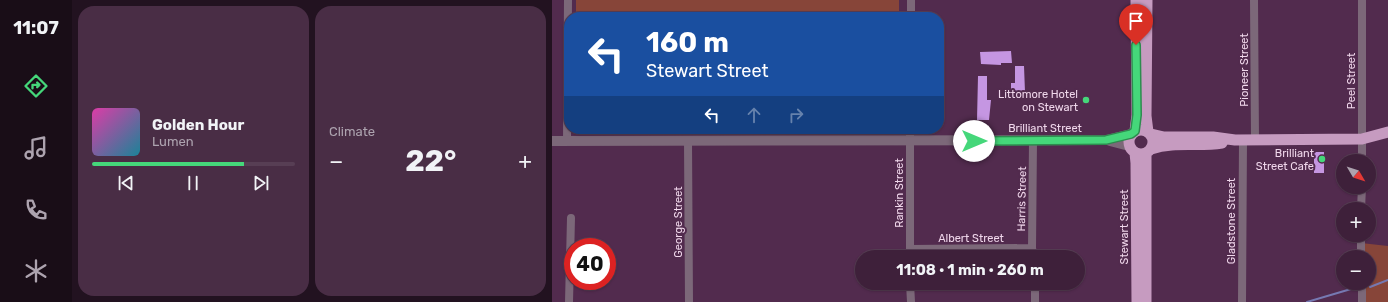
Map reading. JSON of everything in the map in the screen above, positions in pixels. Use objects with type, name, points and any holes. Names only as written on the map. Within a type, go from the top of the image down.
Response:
[{"type":"highway","points":[[1136,0],[1137,115],[1133,133],[1132,150],[1141,154],[1170,144],[1213,145],[1239,140],[1255,139],[1362,139],[1388,132]]},
{"type":"highway","points":[[1147,0],[1146,116],[1153,141],[1149,151]]},
{"type":"highway","points":[[1133,133],[1141,129],[1164,137],[1213,137],[1239,140]]},
{"type":"highway","name":"Stewart Street","points":[[1132,150],[1136,163],[1137,302]]},
{"type":"highway","name":"Stewart Street","points":[[1146,302],[1149,151]]},
{"type":"street","points":[[568,0],[568,12]]},
{"type":"street","points":[[911,0],[911,12]]},
{"type":"street","name":"Pioneer Street","points":[[1254,0],[1255,139]]},
{"type":"street","name":"Peel Street","points":[[1362,0],[1362,154]]},
{"type":"street","name":"Brilliant Street","points":[[552,142],[1106,140],[1133,133]]},
{"type":"street","points":[[568,134],[568,142]]},
{"type":"street","name":"Rankin Street","points":[[910,134],[910,250]]},
{"type":"street","name":"Brilliant Street","points":[[1106,140],[1132,150]]},
{"type":"street","name":"Gladstone Street","points":[[1239,140],[1242,302]]},
{"type":"street","name":"Harris Street","points":[[1032,248],[1033,141]]},
{"type":"street","name":"George Street","points":[[688,142],[690,302]]},
{"type":"street","points":[[569,302],[571,218]]},
{"type":"street","name":"Albert Street","points":[[983,250],[1032,248]]},
{"type":"street","points":[[910,290],[910,302]]},
{"type":"street","points":[[1035,290],[1035,302]]},
{"type":"street","points":[[1362,290],[1362,302]]},
{"type":"shaded area","points":[[576,0],[899,0],[899,12],[576,12]]},
{"type":"shaded area","points":[[1361,243],[1388,246],[1388,302],[1362,302],[1362,290],[1376,290],[1376,250],[1361,250]]},
{"type":"building","points":[[1011,51],[1012,63],[1001,63],[1001,65],[981,64],[980,52]]},
{"type":"building","points":[[1015,66],[1024,66],[1025,92],[1011,92],[1011,83],[1015,83]]},
{"type":"building","points":[[978,76],[987,76],[987,100],[991,100],[989,120],[977,120]]},
{"type":"building","points":[[1314,152],[1324,152],[1324,173],[1314,173]]},
{"type":"waterway","points":[[1376,285],[1388,280]]},
{"type":"waterway","points":[[1307,302],[1348,290]]},
{"type":"place","name":"Littomore Hotel on Stewart","points":[[1086,100]]},
{"type":"place","name":"Brilliant Street Cafe","points":[[1322,159]]},
{"type":"route","points":[[974,141],[1106,140],[1131,134],[1135,131],[1137,115],[1136,45]]}]
